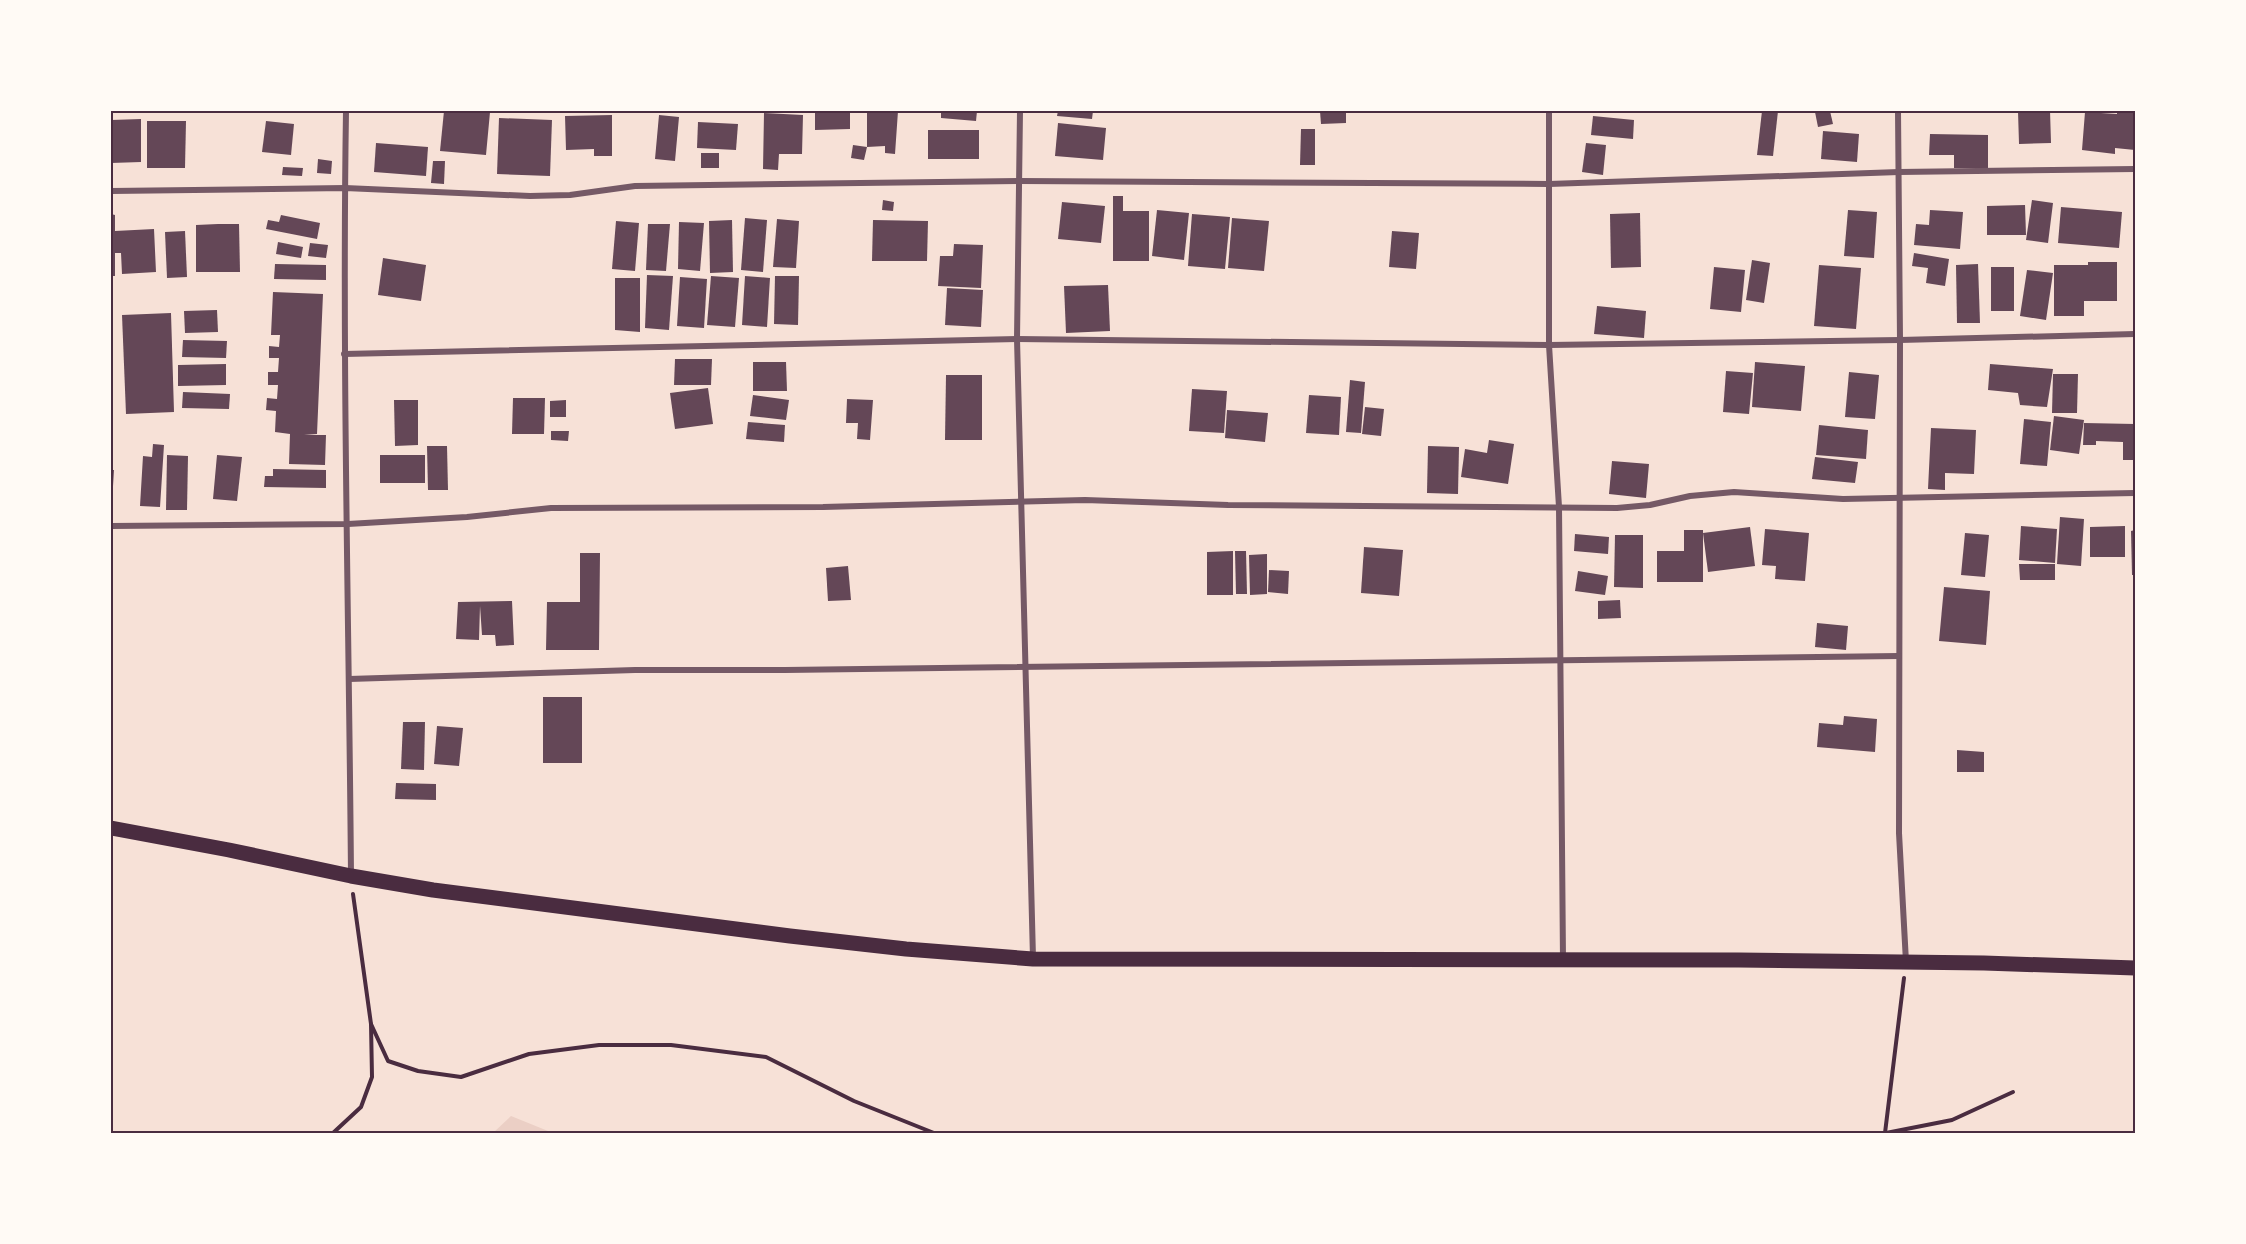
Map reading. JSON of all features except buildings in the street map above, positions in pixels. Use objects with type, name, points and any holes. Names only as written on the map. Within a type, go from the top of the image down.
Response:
[{"type":"main road","points":[[111,828],[433,890],[790,936],[906,949],[1034,959],[1563,960],[2135,968]]},
{"type":"street","points":[[346,111],[344,354],[351,876]]},
{"type":"street","points":[[1020,111],[1017,339],[1034,959]]},
{"type":"street","points":[[1549,111],[1550,345],[1559,507],[1563,960]]},
{"type":"street","points":[[1898,111],[1899,833],[1906,963]]},
{"type":"street","points":[[111,191],[345,188],[530,196],[570,195],[635,186],[1020,181],[1549,184],[1899,172],[2135,169]]},
{"type":"street","points":[[344,354],[1017,339],[1550,345],[2135,334]]},
{"type":"street","points":[[111,526],[348,524],[467,517],[551,507],[823,507],[1085,500],[1238,505],[1617,508],[1650,506],[1690,496],[1734,492],[1843,500],[2135,493]]},
{"type":"street","points":[[349,679],[635,670],[1899,656]]},
{"type":"path","points":[[333,1133],[361,1107],[372,1077],[371,1024],[351,876]]},
{"type":"path","points":[[1906,963],[1885,1133],[1952,1120],[2013,1092]]},
{"type":"path","points":[[371,1024],[388,1061],[418,1071],[461,1077],[529,1054],[599,1045],[671,1045],[766,1057],[854,1101],[934,1133]]},
{"type":"shaded area","points":[[511,1116],[553,1133],[493,1133]]}]
